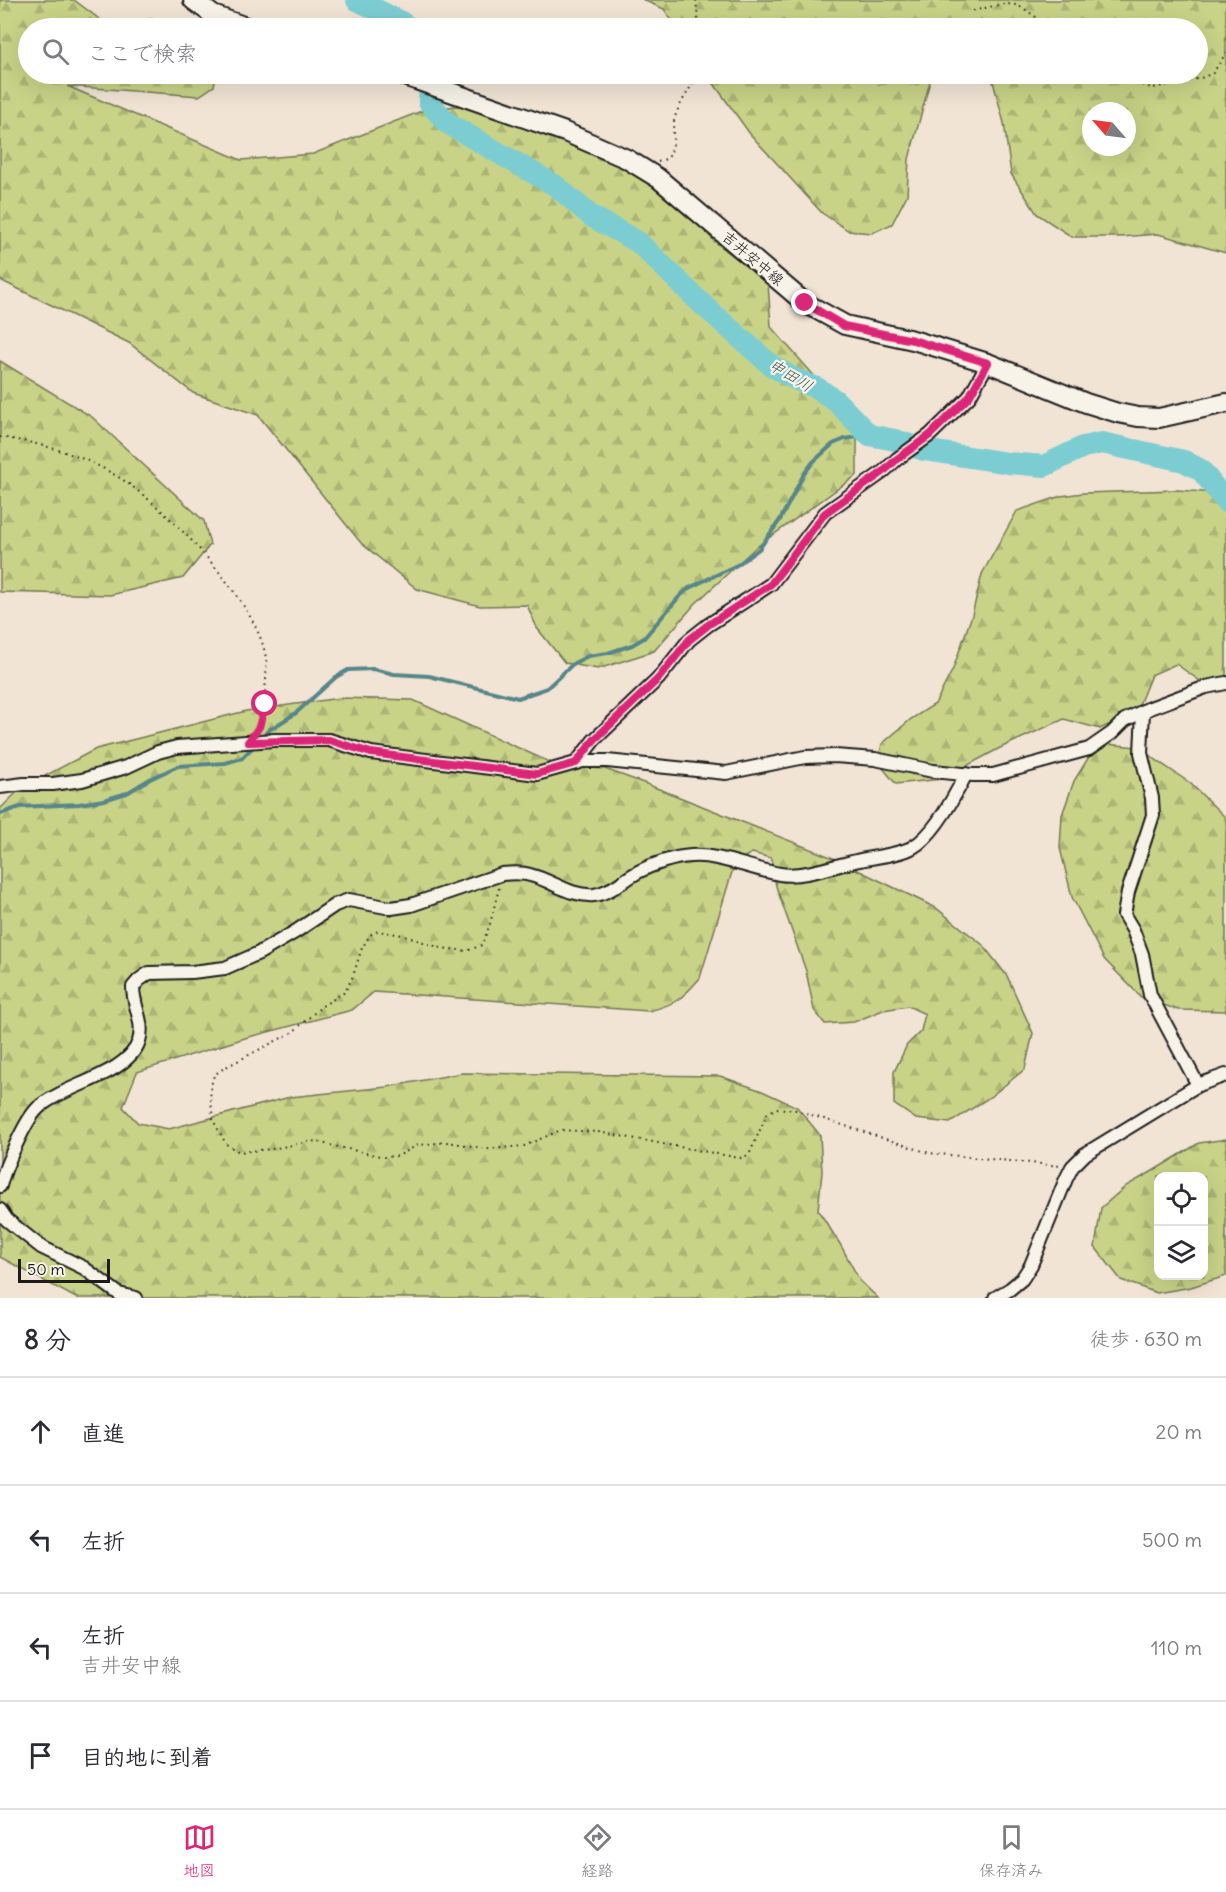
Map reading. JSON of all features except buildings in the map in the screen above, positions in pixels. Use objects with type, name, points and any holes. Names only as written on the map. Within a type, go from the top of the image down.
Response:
[{"type":"main road","points":[[194,0],[213,15],[221,18]]},
{"type":"main road","name":"吉井安中線","points":[[433,84],[565,132],[627,159],[658,178],[805,303],[844,326],[913,340],[988,363],[1086,403],[1118,413],[1159,418],[1226,403]]},
{"type":"street","points":[[576,763],[594,740],[658,679],[689,640],[771,584],[825,513],[930,435],[969,397],[988,363]]},
{"type":"street","points":[[0,787],[82,780],[126,767],[158,752],[177,747],[329,740],[371,753],[537,774],[582,761],[607,761],[726,773],[805,757],[835,756],[875,759],[933,771],[993,775],[1089,749],[1112,733],[1125,720],[1143,711],[1206,687],[1226,683]]},
{"type":"street","points":[[1143,711],[1141,753],[1152,798],[1153,815],[1131,882],[1124,915],[1133,930],[1142,954],[1150,995],[1198,1084]]},
{"type":"street","points":[[0,1186],[16,1144],[37,1109],[87,1083],[130,1056],[138,1042],[142,1026],[133,987],[149,973],[192,972],[225,968],[268,948],[295,933],[335,905],[349,900],[391,908],[411,905],[502,874],[531,875],[571,892],[595,895],[640,871],[691,856],[717,859],[783,875],[831,867],[913,848],[951,803],[966,774]]},
{"type":"street","points":[[995,1298],[1022,1279],[1031,1264],[1072,1167],[1085,1154],[1198,1084],[1226,1075]]},
{"type":"street","points":[[0,1210],[7,1220],[41,1247],[84,1268],[119,1294],[136,1298]]},
{"type":"path","points":[[696,0],[698,18]]},
{"type":"path","points":[[974,11],[1013,1],[1038,18]]},
{"type":"path","points":[[1208,75],[1213,73],[1226,52]]},
{"type":"path","points":[[642,168],[668,158],[674,147],[674,122],[681,101],[691,84]]},
{"type":"path","points":[[1135,84],[1153,88],[1172,84]]},
{"type":"path","points":[[0,437],[41,444],[81,457],[120,478],[149,500],[223,574],[255,623],[266,658],[265,704],[259,727],[248,742]]},
{"type":"path","points":[[502,874],[490,924],[482,945],[467,951],[441,948],[402,935],[378,931],[370,935],[362,948],[345,992],[322,1006],[293,1032],[214,1075],[210,1090],[213,1120],[226,1144],[239,1152],[272,1149],[312,1141],[384,1157],[398,1156],[418,1145],[448,1142],[488,1149],[524,1146],[561,1130],[598,1132],[740,1158],[749,1155],[767,1114],[776,1108],[796,1110],[929,1153],[1072,1167]]},
{"type":"green space","points":[[0,0],[74,0],[98,18],[18,18],[18,84],[214,84],[199,96],[67,86],[241,160],[313,154],[424,110],[472,104],[574,142],[671,191],[714,241],[768,283],[771,327],[857,424],[857,475],[755,548],[695,604],[654,651],[598,669],[565,663],[537,628],[527,605],[480,606],[417,589],[361,543],[258,415],[193,393],[129,343],[0,280]]},
{"type":"green space","points":[[643,0],[1226,0],[1226,253],[1158,234],[1072,237],[1037,214],[1011,174],[1004,123],[994,84],[1208,84],[1208,18],[670,18],[664,9]]},
{"type":"green space","points":[[714,84],[929,84],[909,159],[907,195],[892,224],[872,233],[849,231],[822,213],[750,134]]},
{"type":"green space","points":[[0,361],[92,417],[204,521],[210,545],[183,578],[110,595],[0,592]]},
{"type":"green space","points":[[1177,490],[1216,493],[1226,498],[1226,687],[1203,683],[1176,664],[1151,675],[1136,712],[1100,729],[1064,719],[1000,748],[942,779],[896,784],[878,762],[882,744],[911,719],[935,704],[953,669],[972,615],[982,574],[1017,511],[1061,496],[1083,493]]},
{"type":"green space","points":[[340,698],[413,700],[558,766],[605,769],[833,858],[936,908],[983,945],[1007,976],[1033,1033],[1025,1069],[990,1097],[950,1123],[916,1119],[894,1104],[894,1072],[907,1045],[921,1031],[925,1014],[908,1006],[883,1010],[854,1022],[825,1024],[814,1010],[806,971],[776,886],[771,858],[752,853],[735,862],[700,978],[683,996],[666,1006],[649,1011],[374,992],[352,1010],[245,1038],[137,1072],[123,1107],[138,1123],[169,1129],[290,1097],[387,1087],[462,1073],[720,1076],[797,1107],[820,1135],[822,1172],[818,1210],[860,1281],[878,1298],[76,1298],[0,1257],[0,809],[20,789],[96,749],[246,711]]},
{"type":"green space","points":[[1107,744],[1137,747],[1190,783],[1226,818],[1226,1011],[1178,1010],[1141,997],[1104,959],[1072,897],[1060,848],[1062,815],[1074,781],[1090,755]]},
{"type":"green space","points":[[1226,1139],[1226,1276],[1191,1287],[1157,1293],[1121,1280],[1095,1247],[1101,1208],[1126,1186],[1199,1143]]},
{"type":"waterway","name":"申田川","points":[[357,0],[393,18]]},
{"type":"waterway","name":"申田川","points":[[430,84],[429,102],[447,123],[556,186],[591,216],[638,242],[702,304],[772,366],[817,388],[835,400],[869,435],[895,440],[924,450],[1044,466],[1083,447],[1102,443],[1184,461],[1201,470],[1226,502]]},
{"type":"waterway","points":[[261,738],[269,730],[296,713],[336,677],[348,670],[373,669],[394,674],[429,676],[518,698],[547,688],[574,663],[588,656],[608,653],[632,645],[644,638],[689,588],[737,565],[759,549],[780,520],[804,474],[813,462],[833,444],[845,439],[869,435]]},
{"type":"waterway","points":[[0,814],[20,807],[79,804],[104,800],[127,793],[178,766],[225,763],[242,758],[254,746]]},
{"type":"route","points":[[265,704],[259,727],[248,742],[329,740],[371,753],[537,774],[576,763],[594,740],[658,679],[689,640],[771,584],[825,513],[930,435],[969,397],[988,363],[913,340],[844,326],[805,303]]}]
